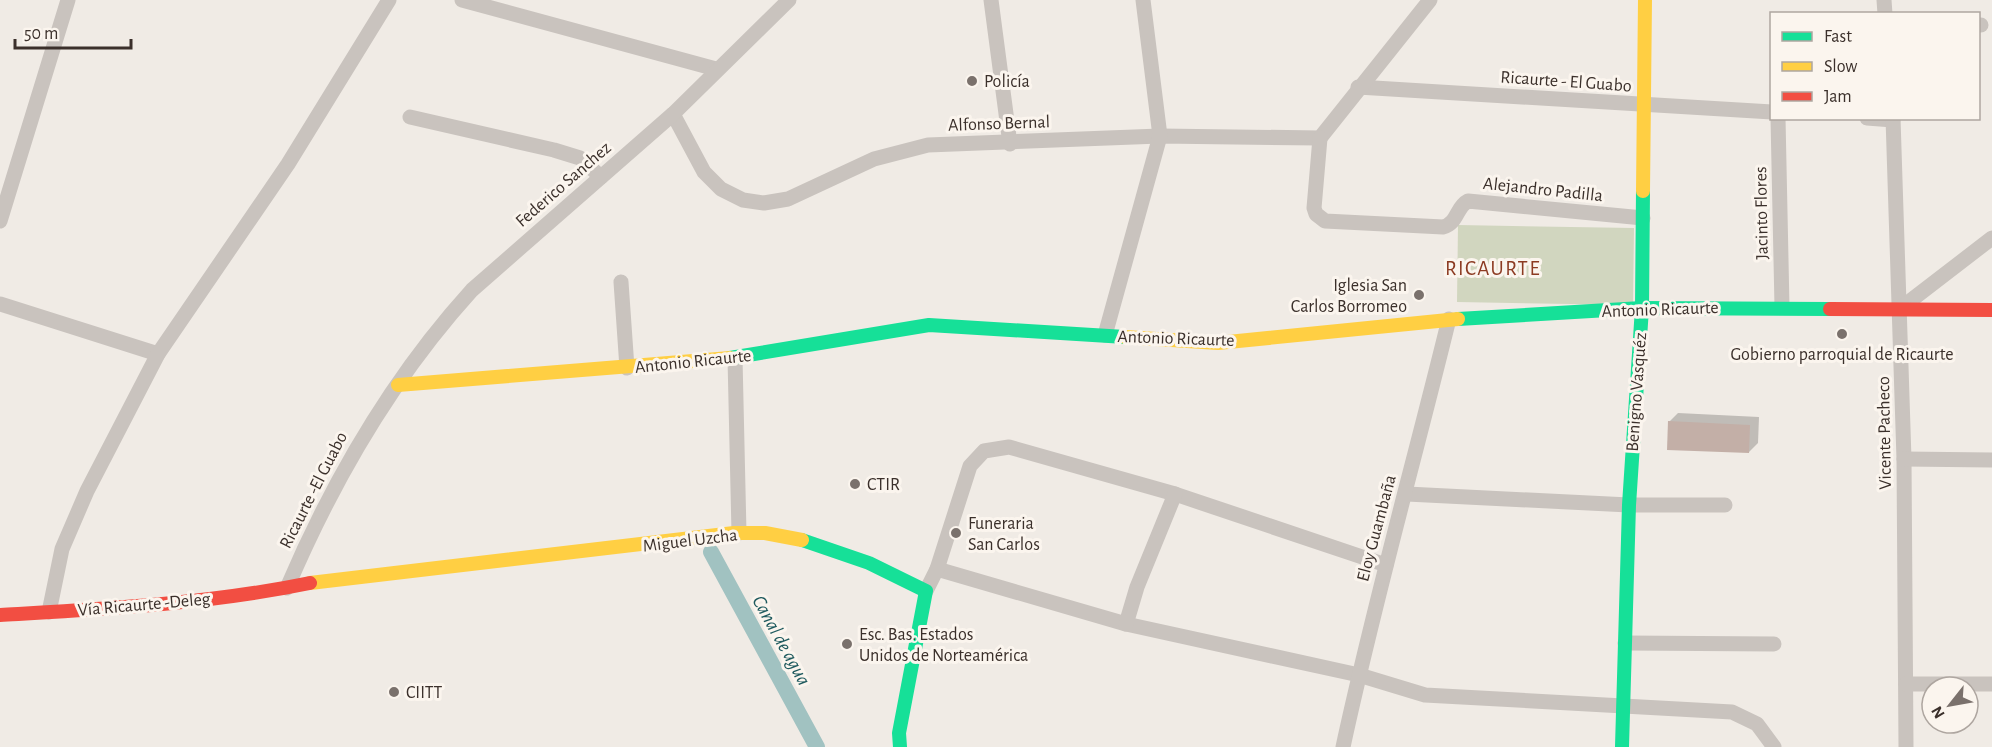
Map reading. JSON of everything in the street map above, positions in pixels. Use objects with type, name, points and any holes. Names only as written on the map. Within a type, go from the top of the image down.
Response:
[{"type":"main road","name":"Benigno Vasquéz","points":[[1622,747],[1629,505],[1642,308],[1642,105],[1645,0]]},
{"type":"main road","name":"Antonio Ricaurte","points":[[398,385],[486,376],[627,368],[735,358],[929,325],[1218,343],[1449,319],[1642,308],[1992,310]]},
{"type":"main road","name":"Miguel Uzcha","points":[[287,588],[327,580],[739,533],[765,532],[830,550],[884,569],[926,591]]},
{"type":"main road","name":"Vía Ricaurte -Deleg","points":[[0,615],[144,608],[287,588]]},
{"type":"main road","points":[[900,747],[899,733],[926,591]]},
{"type":"street","points":[[0,220],[68,0]]},
{"type":"street","points":[[49,612],[62,549],[70,529],[87,491],[158,354],[288,164],[389,0]]},
{"type":"street","points":[[462,0],[509,5],[716,69]]},
{"type":"street","name":"Federico Sanchez","points":[[379,412],[442,322],[472,290],[673,114],[716,69],[789,0]]},
{"type":"street","points":[[991,0],[1010,144]]},
{"type":"street","points":[[1105,335],[1160,136],[1143,0]]},
{"type":"street","points":[[1320,138],[1358,87],[1430,0]]},
{"type":"street","name":"Ricaurte - El Guabo","points":[[1358,87],[1770,112]]},
{"type":"street","name":"Alfonso Bernal","points":[[673,114],[694,157],[721,189],[743,200],[764,203],[788,199],[901,149],[928,145],[1010,144],[1160,136],[1320,138]]},
{"type":"street","points":[[410,117],[580,158],[601,177]]},
{"type":"street","name":"Jacinto Flores","points":[[1778,120],[1782,307]]},
{"type":"street","name":"Vicente Pacheco","points":[[1893,120],[1901,308],[1906,747]]},
{"type":"street","name":"Alejandro Padilla","points":[[1320,138],[1314,208],[1316,214],[1325,221],[1443,227],[1454,221],[1461,205],[1468,201],[1643,218]]},
{"type":"street","points":[[1901,308],[1992,238]]},
{"type":"street","points":[[621,282],[627,368]]},
{"type":"street","points":[[0,304],[158,354]]},
{"type":"street","name":"Eloy Guambaña","points":[[1343,747],[1386,565],[1407,494],[1449,319]]},
{"type":"street","points":[[735,358],[739,533]]},
{"type":"street","name":"Ricaurte -El Guabo","points":[[287,588],[350,457],[379,412]]},
{"type":"street","points":[[926,591],[937,569],[970,466],[984,450],[1009,447],[1175,494],[1386,565]]},
{"type":"street","points":[[1904,459],[1992,460]]},
{"type":"street","points":[[1126,624],[1137,587],[1175,494]]},
{"type":"street","points":[[1407,494],[1629,505],[1725,505]]},
{"type":"street","points":[[937,569],[1126,624],[1359,675],[1425,695],[1732,712],[1757,724],[1774,747]]},
{"type":"street","points":[[1625,643],[1774,644]]},
{"type":"street","points":[[1906,684],[1992,684]]},
{"type":"green space","points":[[1458,225],[1634,228],[1633,305],[1457,302]]},
{"type":"building","points":[[1668,421],[1750,425],[1749,453],[1667,450]]},
{"type":"waterway","name":"Canal de agua","points":[[711,552],[817,747]]},
{"type":"traffic: fast","points":[[1622,747],[1629,505],[1642,308],[1643,191]]},
{"type":"traffic: fast","points":[[1458,319],[1642,308],[1830,309]]},
{"type":"traffic: fast","points":[[730,358],[929,325],[1125,337]]},
{"type":"traffic: fast","points":[[802,540],[869,563],[926,591],[899,733],[900,747]]},
{"type":"traffic: slow","points":[[1643,191],[1645,0]]},
{"type":"traffic: slow","points":[[1125,337],[1218,343],[1458,319]]},
{"type":"traffic: slow","points":[[398,385],[730,358]]},
{"type":"traffic: slow","points":[[310,583],[734,533],[765,533],[802,540]]},
{"type":"traffic: jam","points":[[1830,309],[1992,310]]},
{"type":"traffic: jam","points":[[0,615],[195,601],[310,583]]},
{"type":"place","name":"Policía","points":[[972,81]]},
{"type":"place","name":"Iglesia San Carlos Borromeo","points":[[1419,295]]},
{"type":"place","name":"Gobierno parroquial de Ricaurte","points":[[1842,334]]},
{"type":"place","name":"CTIR","points":[[855,484]]},
{"type":"place","name":"Funeraria San Carlos","points":[[956,533]]},
{"type":"place","name":"Esc. Bas. Estados Unidos de Norteamérica","points":[[847,644]]},
{"type":"place","name":"CIITT","points":[[394,692]]},
{"type":"district","name":"RICAURTE","points":[[1493,268]]}]
